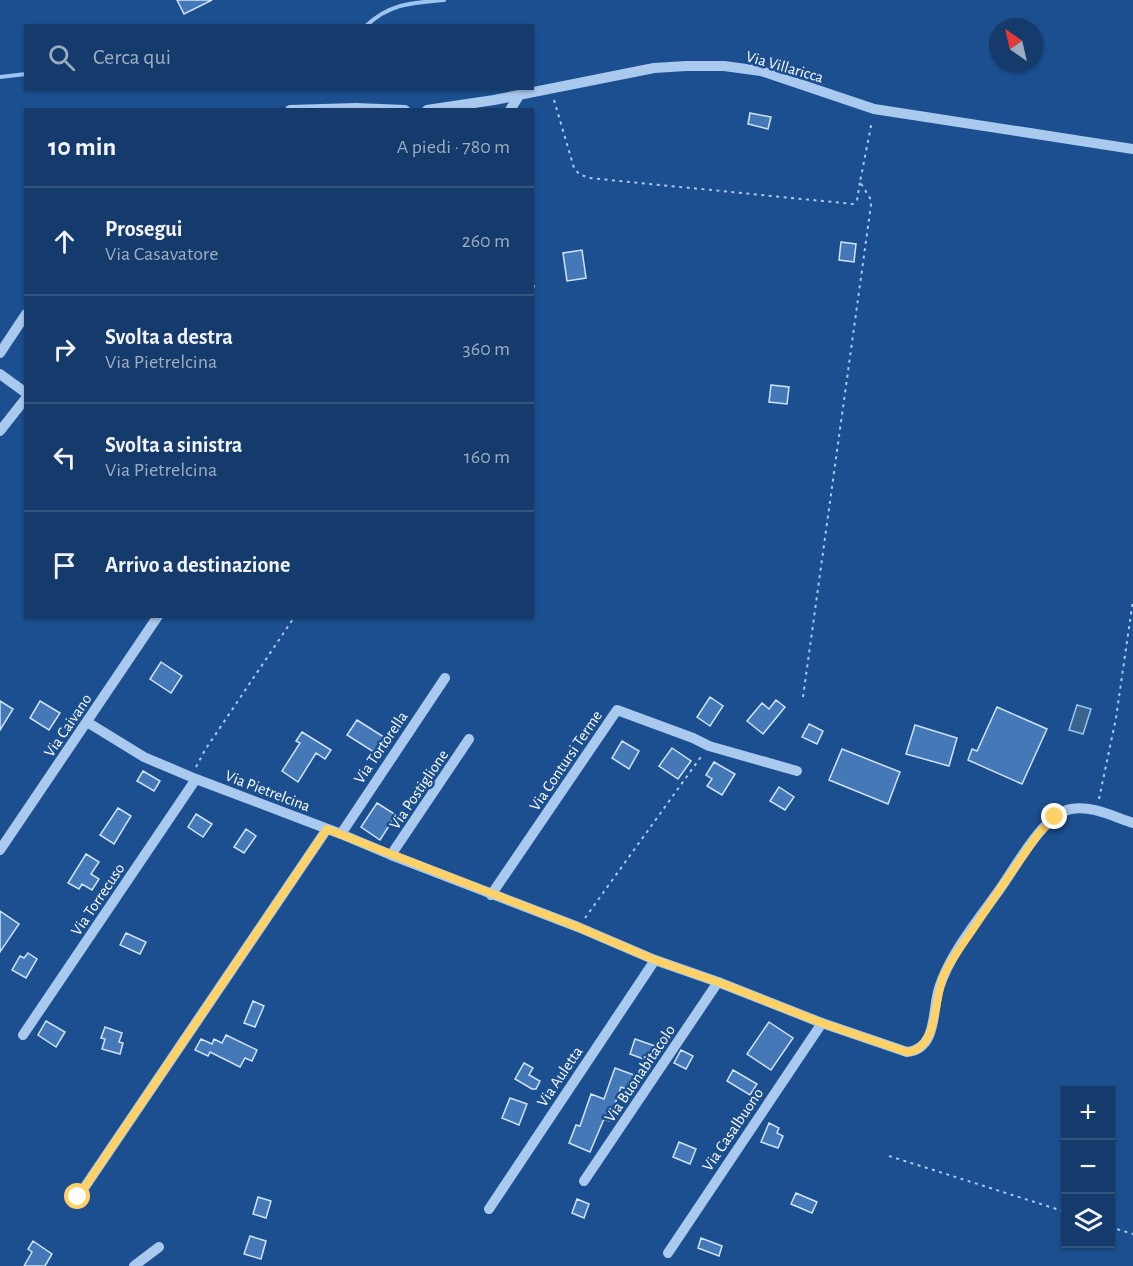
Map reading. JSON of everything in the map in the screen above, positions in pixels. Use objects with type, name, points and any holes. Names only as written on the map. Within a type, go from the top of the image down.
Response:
[{"type":"street","name":"Via Villaricca","points":[[443,108],[654,68],[736,67],[760,71],[874,109],[1133,149]]},
{"type":"street","points":[[511,108],[520,94]]},
{"type":"street","points":[[0,354],[24,317]]},
{"type":"street","points":[[0,374],[24,392]]},
{"type":"street","points":[[0,431],[24,401]]},
{"type":"street","name":"Via Caivano","points":[[0,850],[157,618]]},
{"type":"street","name":"Via Tortorella","points":[[341,834],[445,678]]},
{"type":"street","name":"Via Contursi Terme","points":[[491,894],[617,710],[709,746],[797,771]]},
{"type":"street","name":"Via Pietrelcina","points":[[87,722],[137,753],[193,778],[578,927],[655,960],[900,1050],[914,1051],[921,1047],[931,1032],[937,993],[948,967],[1038,834],[1055,817],[1066,811],[1080,809],[1096,811],[1133,823]]},
{"type":"street","name":"Via Postiglione","points":[[391,855],[469,739]]},
{"type":"street","name":"Via Torrecuso","points":[[23,1035],[193,778]]},
{"type":"street","points":[[78,1197],[327,829]]},
{"type":"street","name":"Via Auletta","points":[[489,1209],[655,960]]},
{"type":"street","name":"Via Buonabitacolo","points":[[584,1181],[718,982]]},
{"type":"street","name":"Via Casalbuono","points":[[668,1253],[822,1023]]},
{"type":"street","points":[[134,1266],[159,1247]]},
{"type":"path","points":[[550,88],[574,168],[579,174],[589,178],[853,204],[857,200],[874,109]]},
{"type":"path","points":[[803,697],[871,205],[870,198],[860,182]]},
{"type":"path","points":[[1096,811],[1116,718],[1133,600]]},
{"type":"path","points":[[193,778],[206,750],[294,618]]},
{"type":"path","points":[[578,927],[709,746]]},
{"type":"path","points":[[889,1156],[1061,1211]]},
{"type":"path","points":[[1115,1229],[1133,1234]]},
{"type":"water","points":[[1077,705],[1091,709],[1083,734],[1069,730]]},
{"type":"building","points":[[177,0],[212,0],[184,14]]},
{"type":"building","points":[[750,113],[771,117],[768,129],[748,124]]},
{"type":"building","points":[[841,242],[856,244],[854,262],[839,260]]},
{"type":"building","points":[[582,250],[586,278],[567,281],[563,253]]},
{"type":"building","points":[[771,385],[789,387],[787,404],[769,402]]},
{"type":"building","points":[[161,662],[182,676],[171,693],[150,679]]},
{"type":"building","points":[[710,697],[723,706],[710,726],[697,717]]},
{"type":"building","points":[[776,700],[785,707],[763,734],[747,721],[762,703],[769,709]]},
{"type":"building","points":[[0,701],[13,709],[0,730]]},
{"type":"building","points":[[40,701],[60,713],[49,730],[30,718]]},
{"type":"building","points":[[997,707],[1047,729],[1022,784],[968,760],[972,749],[977,751]]},
{"type":"building","points":[[357,720],[387,739],[377,754],[347,735]]},
{"type":"building","points":[[809,724],[823,731],[817,744],[802,737]]},
{"type":"building","points":[[915,725],[957,738],[949,766],[906,754]]},
{"type":"building","points":[[302,732],[331,750],[325,759],[316,753],[298,782],[282,771],[300,743],[296,741]]},
{"type":"building","points":[[622,741],[639,751],[629,769],[612,758]]},
{"type":"building","points":[[672,748],[691,761],[678,779],[659,766]]},
{"type":"building","points":[[842,749],[900,772],[888,804],[829,780]]},
{"type":"building","points":[[714,762],[735,774],[722,795],[707,786],[712,779],[706,775]]},
{"type":"building","points":[[143,771],[160,781],[154,791],[137,781]]},
{"type":"building","points":[[779,787],[794,797],[785,810],[770,801]]},
{"type":"building","points":[[377,803],[396,815],[380,840],[361,827]]},
{"type":"building","points":[[118,808],[131,816],[114,844],[100,835]]},
{"type":"building","points":[[196,814],[212,824],[203,837],[188,827]]},
{"type":"building","points":[[246,829],[256,836],[244,853],[234,847]]},
{"type":"building","points":[[86,854],[99,862],[91,874],[99,879],[92,890],[82,884],[79,889],[68,883]]},
{"type":"building","points":[[0,911],[19,924],[0,952]]},
{"type":"building","points":[[126,933],[146,942],[140,954],[120,945]]},
{"type":"building","points":[[28,953],[37,959],[26,978],[12,970],[20,956],[24,958]]},
{"type":"building","points":[[253,1001],[264,1006],[255,1027],[244,1023]]},
{"type":"building","points":[[46,1021],[65,1032],[56,1047],[38,1035]]},
{"type":"building","points":[[769,1022],[793,1038],[771,1070],[747,1054]]},
{"type":"building","points":[[105,1027],[122,1033],[119,1042],[123,1043],[120,1054],[102,1049],[105,1039],[101,1038]]},
{"type":"building","points":[[226,1035],[257,1050],[252,1061],[245,1058],[240,1067],[210,1052],[208,1056],[195,1050],[201,1039],[212,1044],[214,1039],[222,1043]]},
{"type":"building","points":[[635,1039],[655,1046],[649,1061],[630,1054]]},
{"type":"building","points":[[681,1050],[693,1056],[686,1069],[674,1063]]},
{"type":"building","points":[[524,1063],[533,1068],[529,1075],[540,1081],[536,1089],[515,1079]]},
{"type":"building","points":[[615,1068],[634,1075],[629,1090],[621,1087],[609,1121],[604,1119],[590,1152],[569,1143],[576,1125],[580,1126],[591,1094],[604,1099]]},
{"type":"building","points":[[733,1070],[757,1084],[750,1095],[727,1081]]},
{"type":"building","points":[[510,1098],[527,1104],[519,1125],[502,1118]]},
{"type":"building","points":[[769,1123],[779,1128],[777,1133],[783,1136],[778,1148],[761,1142]]},
{"type":"building","points":[[679,1142],[696,1149],[690,1164],[673,1157]]},
{"type":"building","points":[[796,1193],[817,1202],[812,1213],[791,1204]]},
{"type":"building","points":[[258,1197],[271,1201],[266,1218],[253,1214]]},
{"type":"building","points":[[577,1199],[589,1204],[584,1218],[572,1213]]},
{"type":"building","points":[[250,1236],[266,1241],[261,1259],[244,1254]]},
{"type":"building","points":[[701,1238],[722,1246],[719,1256],[698,1248]]},
{"type":"building","points":[[33,1241],[52,1254],[45,1266],[24,1266],[32,1252],[28,1249]]},
{"type":"waterway","points":[[368,24],[393,8],[412,3],[444,0]]},
{"type":"waterway","points":[[0,77],[24,74]]},
{"type":"route","points":[[78,1197],[327,829],[578,927],[655,960],[822,1023],[907,1052],[921,1047],[931,1032],[937,993],[952,959],[1038,834],[1055,817]]}]
